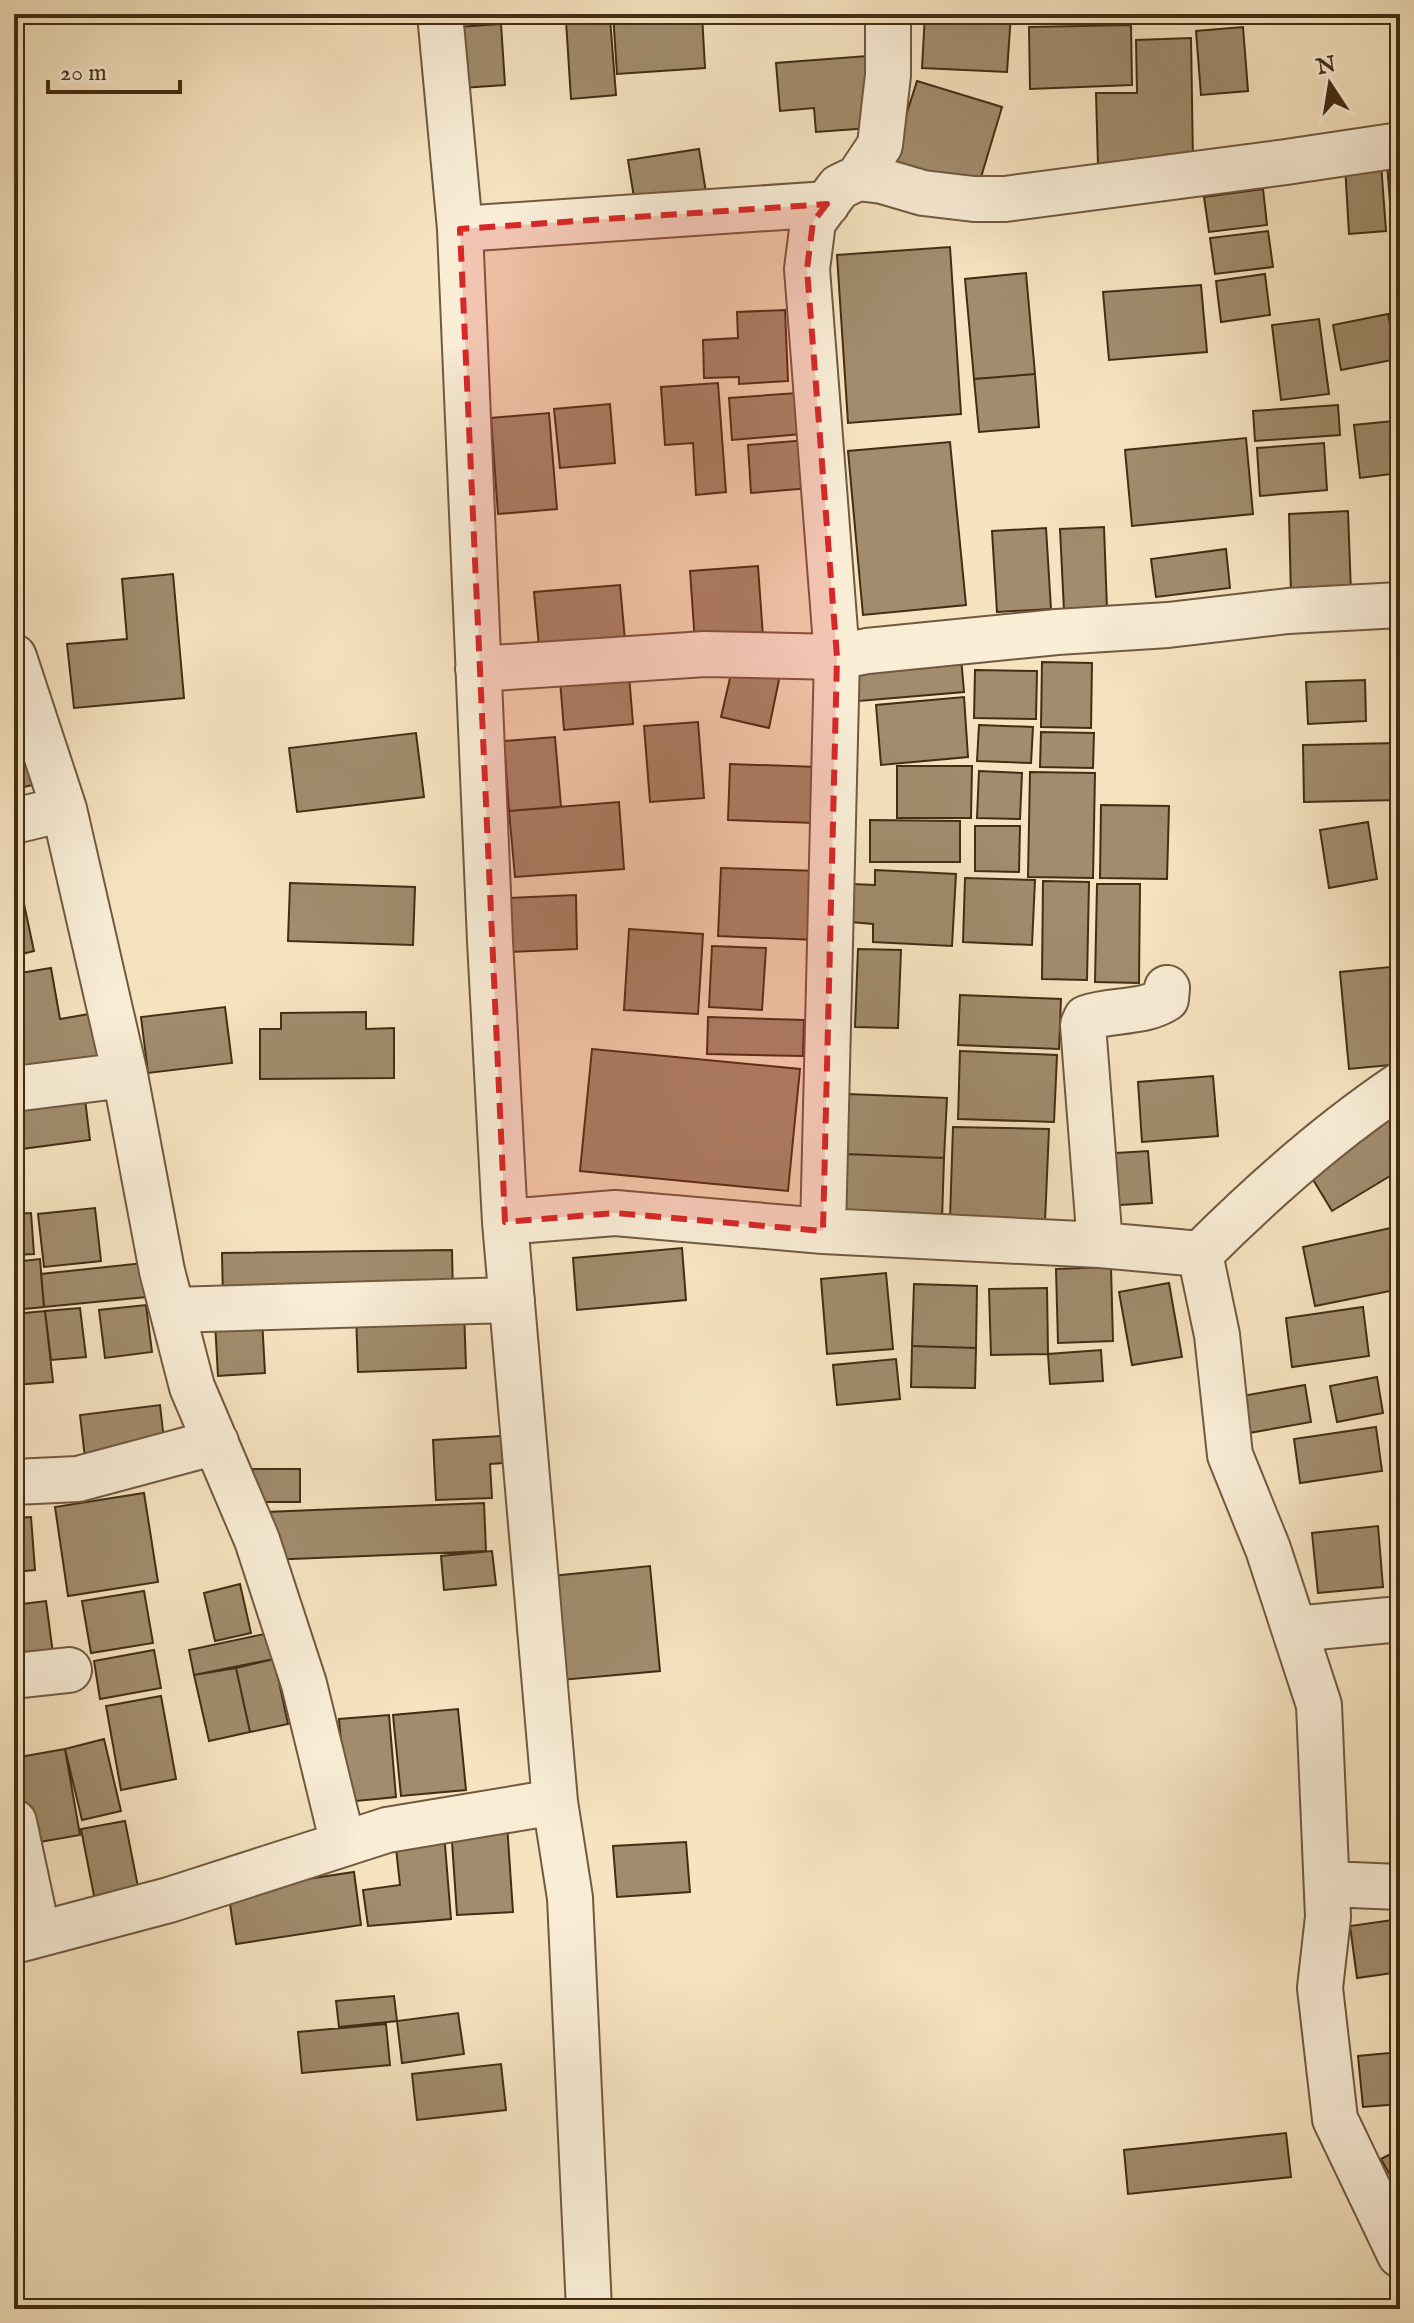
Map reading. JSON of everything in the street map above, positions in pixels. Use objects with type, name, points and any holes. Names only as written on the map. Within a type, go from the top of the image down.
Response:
[{"type":"street","points":[[440,14],[460,229],[505,1222],[555,1802],[570,1898],[589,2309]]},
{"type":"street","points":[[823,1231],[837,657],[807,269],[813,222],[880,145],[888,75],[888,14]]},
{"type":"street","points":[[460,229],[842,191],[882,181],[923,193],[1005,199],[1400,145]]},
{"type":"street","points":[[478,669],[705,654],[837,657],[867,651],[1057,632],[1168,625],[1288,611],[1400,605]]},
{"type":"street","points":[[14,657],[64,809],[125,1075],[162,1271],[192,1387],[257,1540],[304,1684],[343,1844]]},
{"type":"street","points":[[14,821],[64,809]]},
{"type":"street","points":[[1100,1245],[1083,1025],[1086,1018],[1097,1014],[1157,1005],[1166,999],[1167,988]]},
{"type":"street","points":[[14,1089],[125,1075]]},
{"type":"street","points":[[1200,1254],[1266,1188],[1362,1110],[1400,1085]]},
{"type":"street","points":[[505,1222],[615,1213],[823,1231],[1100,1245],[1200,1254]]},
{"type":"street","points":[[1200,1254],[1217,1335],[1230,1455],[1268,1549],[1319,1705],[1328,1917],[1320,1988],[1335,2119],[1400,2255]]},
{"type":"street","points":[[172,1310],[512,1300]]},
{"type":"street","points":[[14,1482],[78,1479],[216,1442]]},
{"type":"street","points":[[1295,1629],[1400,1619]]},
{"type":"street","points":[[14,1676],[69,1670]]},
{"type":"street","points":[[14,1822],[26,1937],[169,1900],[387,1830],[555,1802]]},
{"type":"street","points":[[1327,1884],[1400,1887]]},
{"type":"highlighted area","points":[[827,204],[813,222],[807,269],[837,657],[823,1231],[615,1213],[505,1222],[460,229]]},
{"type":"building","points":[[565,14],[610,14],[610,18],[566,21]]},
{"type":"building","points":[[613,14],[702,14],[705,68],[617,74]]},
{"type":"building","points":[[925,14],[1011,14],[1007,72],[922,68]]},
{"type":"building","points":[[610,18],[616,95],[571,99],[566,21]]},
{"type":"building","points":[[501,24],[505,85],[462,88],[458,27]]},
{"type":"building","points":[[1131,25],[1132,85],[1030,89],[1029,27]]},
{"type":"building","points":[[1243,27],[1248,91],[1201,95],[1196,31]]},
{"type":"building","points":[[1191,38],[1193,162],[1098,165],[1096,93],[1137,93],[1136,40]]},
{"type":"building","points":[[867,56],[870,128],[816,132],[814,108],[780,111],[776,63]]},
{"type":"building","points":[[917,81],[1002,107],[976,194],[889,169]]},
{"type":"building","points":[[699,149],[707,199],[636,210],[628,160]]},
{"type":"building","points":[[1400,162],[1400,241],[1393,242],[1387,163]]},
{"type":"building","points":[[1381,163],[1386,231],[1349,234],[1345,165]]},
{"type":"building","points":[[1263,189],[1267,225],[1209,232],[1204,197]]},
{"type":"building","points":[[1268,231],[1273,267],[1215,274],[1210,238]]},
{"type":"building","points":[[950,247],[961,414],[848,423],[837,255]]},
{"type":"building","points":[[1026,273],[1035,374],[974,379],[965,279]]},
{"type":"building","points":[[1265,274],[1270,315],[1221,322],[1216,281]]},
{"type":"building","points":[[1201,285],[1207,352],[1109,360],[1103,292]]},
{"type":"building","points":[[785,310],[788,381],[739,384],[739,377],[704,378],[703,340],[738,338],[737,312]]},
{"type":"building","points":[[1388,314],[1397,359],[1341,370],[1333,325]]},
{"type":"building","points":[[1319,319],[1329,394],[1281,400],[1272,325]]},
{"type":"building","points":[[1035,374],[1039,427],[979,432],[974,379]]},
{"type":"building","points":[[718,383],[726,492],[696,495],[693,443],[665,445],[661,387]]},
{"type":"building","points":[[797,393],[801,434],[732,440],[729,398]]},
{"type":"building","points":[[610,404],[615,463],[560,468],[554,409]]},
{"type":"building","points":[[1338,405],[1340,435],[1255,441],[1253,411]]},
{"type":"building","points":[[549,413],[557,509],[498,514],[491,418]]},
{"type":"building","points":[[1393,421],[1400,473],[1360,478],[1354,425]]},
{"type":"building","points":[[1246,438],[1253,514],[1132,526],[1125,450]]},
{"type":"building","points":[[807,440],[811,488],[751,493],[748,445]]},
{"type":"building","points":[[950,442],[966,605],[863,615],[848,451]]},
{"type":"building","points":[[1324,443],[1327,490],[1260,496],[1257,448]]},
{"type":"building","points":[[1348,511],[1351,593],[1291,596],[1289,514]]},
{"type":"building","points":[[1104,527],[1107,609],[1064,611],[1060,529]]},
{"type":"building","points":[[1046,528],[1051,609],[997,612],[992,531]]},
{"type":"building","points":[[1226,549],[1230,588],[1156,597],[1151,559]]},
{"type":"building","points":[[758,566],[763,637],[695,643],[690,571]]},
{"type":"building","points":[[173,574],[184,698],[74,708],[67,644],[127,639],[122,579]]},
{"type":"building","points":[[620,585],[625,640],[539,647],[534,592]]},
{"type":"building","points":[[961,657],[964,692],[859,701],[856,665]]},
{"type":"building","points":[[734,661],[781,670],[769,728],[721,717]]},
{"type":"building","points":[[628,662],[633,724],[564,730],[559,668]]},
{"type":"building","points":[[1042,662],[1092,663],[1091,728],[1041,727]]},
{"type":"building","points":[[975,670],[1037,671],[1036,719],[974,718]]},
{"type":"building","points":[[1365,680],[1366,721],[1308,724],[1306,682]]},
{"type":"building","points":[[964,697],[968,757],[881,765],[876,705]]},
{"type":"building","points":[[14,709],[33,785],[14,789]]},
{"type":"building","points":[[698,722],[704,798],[650,802],[644,726]]},
{"type":"building","points":[[979,725],[1033,727],[1031,763],[977,761]]},
{"type":"building","points":[[1041,732],[1094,733],[1093,768],[1040,767]]},
{"type":"building","points":[[416,733],[424,797],[297,812],[289,748]]},
{"type":"building","points":[[555,737],[561,807],[509,811],[504,741]]},
{"type":"building","points":[[1397,743],[1398,800],[1304,802],[1303,745]]},
{"type":"building","points":[[730,764],[818,767],[815,823],[728,820]]},
{"type":"building","points":[[897,766],[972,766],[971,818],[897,818]]},
{"type":"building","points":[[979,771],[1022,773],[1020,819],[977,818]]},
{"type":"building","points":[[1030,772],[1095,773],[1093,878],[1028,877]]},
{"type":"building","points":[[619,802],[624,869],[515,877],[509,811]]},
{"type":"building","points":[[1101,805],[1169,806],[1167,879],[1100,878]]},
{"type":"building","points":[[870,820],[960,821],[960,862],[870,862]]},
{"type":"building","points":[[1368,822],[1377,879],[1329,888],[1320,830]]},
{"type":"building","points":[[975,826],[1020,826],[1019,872],[975,871]]},
{"type":"building","points":[[14,857],[34,951],[14,956]]},
{"type":"building","points":[[721,868],[819,871],[816,940],[718,936]]},
{"type":"building","points":[[875,870],[956,874],[952,946],[873,942],[873,924],[851,922],[853,884],[875,885]]},
{"type":"building","points":[[965,878],[1035,880],[1032,945],[963,942]]},
{"type":"building","points":[[1043,881],[1089,882],[1087,980],[1042,979]]},
{"type":"building","points":[[290,883],[415,887],[413,945],[288,941]]},
{"type":"building","points":[[1097,884],[1140,884],[1139,983],[1095,982]]},
{"type":"building","points":[[576,895],[577,949],[510,952],[508,898]]},
{"type":"building","points":[[629,929],[703,934],[698,1014],[624,1010]]},
{"type":"building","points":[[712,946],[766,948],[762,1010],[709,1007]]},
{"type":"building","points":[[858,949],[901,950],[898,1028],[855,1027]]},
{"type":"building","points":[[1400,966],[1400,1064],[1349,1069],[1340,972]]},
{"type":"building","points":[[51,968],[60,1019],[95,1013],[104,1066],[14,1082],[14,974]]},
{"type":"building","points":[[960,995],[1061,999],[1059,1049],[958,1045]]},
{"type":"building","points":[[225,1007],[232,1063],[148,1073],[141,1017]]},
{"type":"building","points":[[366,1012],[366,1029],[394,1028],[394,1078],[260,1079],[260,1029],[281,1029],[281,1013]]},
{"type":"building","points":[[708,1017],[804,1020],[803,1056],[707,1054]]},
{"type":"building","points":[[592,1049],[800,1069],[788,1191],[580,1171]]},
{"type":"building","points":[[960,1051],[1057,1055],[1054,1122],[958,1119]]},
{"type":"building","points":[[1213,1076],[1218,1136],[1142,1142],[1138,1082]]},
{"type":"building","points":[[84,1091],[90,1140],[14,1150],[14,1100]]},
{"type":"building","points":[[848,1094],[947,1098],[944,1158],[845,1154]]},
{"type":"building","points":[[1395,1115],[1400,1123],[1400,1170],[1332,1211],[1306,1168]]},
{"type":"building","points":[[953,1127],[1049,1129],[1045,1222],[950,1219]]},
{"type":"building","points":[[1148,1151],[1152,1203],[1104,1206],[1100,1154]]},
{"type":"building","points":[[845,1154],[944,1158],[942,1220],[843,1216]]},
{"type":"building","points":[[95,1208],[101,1261],[44,1267],[38,1214]]},
{"type":"building","points":[[31,1213],[34,1254],[14,1255],[14,1214]]},
{"type":"building","points":[[1400,1226],[1400,1289],[1315,1306],[1303,1247]]},
{"type":"building","points":[[682,1248],[686,1300],[577,1310],[573,1258]]},
{"type":"building","points":[[452,1250],[453,1298],[223,1301],[222,1253]]},
{"type":"building","points":[[40,1259],[44,1307],[14,1310],[14,1262]]},
{"type":"building","points":[[143,1263],[146,1297],[44,1307],[41,1274]]},
{"type":"building","points":[[1111,1267],[1113,1341],[1058,1343],[1056,1269]]},
{"type":"building","points":[[886,1273],[893,1349],[827,1354],[821,1279]]},
{"type":"building","points":[[1169,1283],[1182,1357],[1132,1365],[1119,1292]]},
{"type":"building","points":[[914,1284],[977,1286],[976,1348],[912,1346]]},
{"type":"building","points":[[1047,1288],[1048,1354],[991,1355],[989,1289]]},
{"type":"building","points":[[146,1305],[152,1352],[105,1358],[99,1310]]},
{"type":"building","points":[[1363,1307],[1369,1356],[1292,1367],[1286,1318]]},
{"type":"building","points":[[80,1308],[86,1357],[51,1360],[45,1311]]},
{"type":"building","points":[[464,1309],[466,1368],[358,1372],[356,1313]]},
{"type":"building","points":[[45,1311],[53,1382],[14,1385],[14,1314]]},
{"type":"building","points":[[262,1319],[265,1373],[218,1376],[215,1322]]},
{"type":"building","points":[[912,1346],[976,1348],[975,1388],[911,1387]]},
{"type":"building","points":[[1101,1350],[1103,1381],[1050,1384],[1048,1354]]},
{"type":"building","points":[[896,1359],[900,1399],[837,1405],[833,1365]]},
{"type":"building","points":[[1400,1366],[1400,1414],[1398,1415],[1393,1367]]},
{"type":"building","points":[[1377,1377],[1383,1413],[1337,1422],[1330,1386]]},
{"type":"building","points":[[1305,1385],[1311,1422],[1249,1433],[1242,1396]]},
{"type":"building","points":[[160,1405],[165,1449],[85,1458],[80,1415]]},
{"type":"building","points":[[1400,1421],[1400,1466],[1399,1466],[1395,1422]]},
{"type":"building","points":[[1376,1427],[1382,1471],[1300,1483],[1294,1439]]},
{"type":"building","points":[[501,1436],[503,1463],[490,1464],[492,1498],[436,1500],[433,1440]]},
{"type":"building","points":[[253,1469],[300,1469],[300,1502],[253,1502]]},
{"type":"building","points":[[144,1493],[158,1582],[68,1596],[55,1507]]},
{"type":"building","points":[[484,1503],[486,1551],[268,1560],[266,1512]]},
{"type":"building","points":[[31,1517],[35,1570],[14,1572],[14,1518]]},
{"type":"building","points":[[1378,1526],[1383,1587],[1318,1593],[1312,1533]]},
{"type":"building","points":[[492,1551],[496,1585],[444,1590],[441,1556]]},
{"type":"building","points":[[650,1566],[660,1671],[561,1680],[552,1576]]},
{"type":"building","points":[[240,1584],[251,1633],[215,1641],[204,1593]]},
{"type":"building","points":[[144,1591],[153,1643],[91,1653],[82,1601]]},
{"type":"building","points":[[46,1601],[53,1654],[14,1659],[14,1605]]},
{"type":"building","points":[[269,1633],[274,1659],[194,1675],[189,1650]]},
{"type":"building","points":[[154,1650],[161,1688],[100,1699],[94,1661]]},
{"type":"building","points":[[274,1659],[288,1724],[250,1732],[236,1668]]},
{"type":"building","points":[[236,1668],[250,1732],[209,1741],[194,1675]]},
{"type":"building","points":[[161,1696],[176,1779],[121,1790],[106,1706]]},
{"type":"building","points":[[458,1709],[466,1790],[401,1796],[393,1715]]},
{"type":"building","points":[[389,1715],[396,1797],[346,1802],[339,1719]]},
{"type":"building","points":[[104,1739],[121,1811],[82,1820],[65,1749]]},
{"type":"building","points":[[65,1749],[80,1835],[28,1844],[14,1758]]},
{"type":"building","points":[[125,1821],[141,1902],[97,1911],[81,1829]]},
{"type":"building","points":[[507,1824],[513,1912],[457,1915],[451,1827]]},
{"type":"building","points":[[444,1833],[451,1919],[368,1926],[363,1890],[400,1885],[395,1839]]},
{"type":"building","points":[[686,1842],[690,1892],[617,1897],[613,1846]]},
{"type":"building","points":[[354,1872],[361,1925],[236,1944],[228,1891]]},
{"type":"building","points":[[1400,1919],[1400,1972],[1357,1978],[1350,1926]]},
{"type":"building","points":[[394,1996],[397,2021],[339,2027],[336,2001]]},
{"type":"building","points":[[458,2013],[464,2054],[402,2063],[397,2021]]},
{"type":"building","points":[[386,2024],[390,2065],[302,2073],[298,2032]]},
{"type":"building","points":[[1400,2052],[1400,2104],[1363,2107],[1358,2056]]},
{"type":"building","points":[[501,2064],[506,2110],[417,2120],[412,2074]]},
{"type":"building","points":[[1286,2133],[1291,2177],[1128,2194],[1124,2150]]},
{"type":"building","points":[[1400,2149],[1400,2193],[1381,2159]]}]
